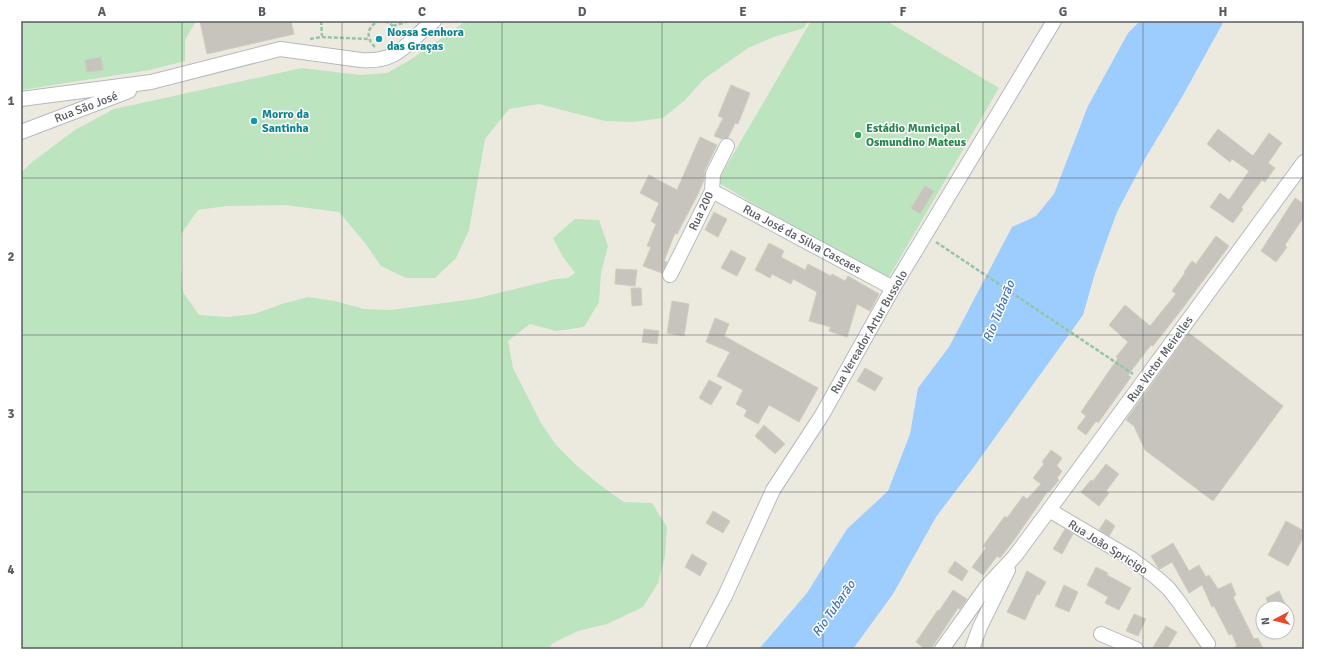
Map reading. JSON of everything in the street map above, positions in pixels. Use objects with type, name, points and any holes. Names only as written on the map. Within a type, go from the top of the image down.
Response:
[{"type":"street","points":[[21,99],[151,82],[269,51],[293,50],[362,60],[383,60],[400,52],[434,21]]},
{"type":"street","name":"Rua Vereador Artur Bussolo","points":[[697,649],[725,596],[772,490],[822,415],[893,288],[1054,21]]},
{"type":"street","name":"Rua São José","points":[[21,132],[151,82]]},
{"type":"street","name":"Rua 200","points":[[670,275],[712,191],[713,174],[727,146]]},
{"type":"street","name":"Rua Victor Meirelles","points":[[1015,556],[1304,162]]},
{"type":"street","name":"Rua José da Silva Cascaes","points":[[712,191],[893,288]]},
{"type":"street","name":"Rua João Spricigo","points":[[1049,510],[1132,559],[1157,578],[1169,589],[1179,602],[1206,647]]},
{"type":"street","points":[[942,649],[987,586],[1015,556]]},
{"type":"street","points":[[972,649],[980,627],[1015,556]]},
{"type":"street","points":[[1101,634],[1136,649]]},
{"type":"path","points":[[321,21],[322,36]]},
{"type":"path","points":[[379,49],[375,47],[369,39],[369,30],[372,25],[380,21]]},
{"type":"path","points":[[385,21],[393,26],[396,31],[395,40]]},
{"type":"path","points":[[393,26],[409,21]]},
{"type":"path","points":[[293,50],[310,39],[322,36],[369,39]]},
{"type":"path","points":[[926,235],[1144,381]]},
{"type":"green space","points":[[21,21],[196,21],[185,40],[185,61],[150,70],[21,90]]},
{"type":"green space","points":[[466,21],[808,21],[804,28],[774,37],[748,48],[704,79],[685,100],[663,118],[633,122],[605,121],[539,104],[509,109],[485,139],[469,230],[456,258],[435,278],[406,278],[381,266],[365,243],[339,212],[285,205],[226,206],[198,210],[181,234],[183,292],[199,315],[227,317],[254,314],[308,297],[335,301],[364,309],[391,310],[474,299],[556,279],[568,278],[575,273],[563,257],[553,238],[575,219],[599,220],[608,246],[601,273],[599,302],[584,327],[556,331],[530,324],[508,341],[513,368],[541,423],[556,445],[577,466],[624,502],[652,503],[667,527],[665,556],[658,583],[643,607],[607,624],[578,631],[553,643],[548,649],[21,649],[21,173],[32,162],[75,130],[114,109],[302,68],[360,75],[387,73],[410,60]]},
{"type":"green space","name":"Estádio Municipal Osmundino Mateus","points":[[811,21],[887,21],[999,88],[886,282],[717,182]]},
{"type":"water","name":"Rio Tubarão","points":[[1140,21],[1224,21],[1182,97],[1146,157],[1117,212],[1095,273],[1083,315],[936,517],[893,594],[853,649],[759,649],[807,593],[847,529],[888,491],[910,434],[918,388],[949,347],[1012,227],[1036,216],[1054,194],[1088,106],[1128,33]]},
{"type":"building","points":[[200,21],[291,21],[294,34],[207,54]]},
{"type":"building","points":[[101,57],[103,70],[87,72],[85,60]]},
{"type":"building","points":[[731,85],[750,93],[738,124],[735,123],[728,138],[722,139],[714,136],[723,118],[718,116]]},
{"type":"building","points":[[1218,129],[1253,156],[1269,133],[1282,143],[1268,163],[1275,168],[1265,182],[1262,180],[1241,208],[1243,209],[1233,223],[1210,207],[1220,193],[1229,200],[1249,171],[1232,159],[1230,162],[1207,144]]},
{"type":"building","points":[[700,137],[717,145],[705,170],[704,180],[698,194],[677,234],[675,233],[664,261],[667,262],[662,273],[643,266],[651,247],[647,246],[656,224],[651,221],[659,203],[640,193],[649,175],[677,190]]},
{"type":"building","points":[[925,186],[934,191],[920,214],[911,208]]},
{"type":"building","points":[[1295,198],[1304,204],[1304,217],[1285,245],[1287,247],[1276,262],[1261,251]]},
{"type":"building","points":[[714,212],[727,219],[718,237],[705,230]]},
{"type":"building","points":[[1216,236],[1229,246],[1182,309],[1128,375],[1131,377],[1098,423],[1096,421],[1086,435],[1077,428],[1086,416],[1081,412],[1118,358],[1116,357],[1128,342],[1109,325],[1125,305],[1150,326],[1176,294],[1172,291],[1192,261],[1196,264]]},
{"type":"building","points":[[769,243],[784,251],[781,257],[805,270],[808,264],[831,276],[832,274],[845,281],[848,276],[879,294],[870,311],[857,304],[847,337],[829,331],[831,327],[809,321],[817,292],[793,279],[791,284],[772,274],[770,278],[755,270]]},
{"type":"building","points":[[731,250],[746,258],[737,276],[721,268]]},
{"type":"building","points":[[616,269],[637,270],[635,286],[615,284]]},
{"type":"building","points":[[631,288],[641,288],[642,305],[632,306]]},
{"type":"building","points":[[672,301],[689,304],[684,336],[667,333]]},
{"type":"building","points":[[715,318],[729,324],[724,336],[818,388],[799,422],[769,405],[758,424],[744,416],[747,410],[736,404],[743,390],[717,376],[730,352],[706,342]]},
{"type":"building","points":[[644,329],[659,331],[657,344],[642,342]]},
{"type":"building","points":[[1189,333],[1283,406],[1213,501],[1145,450],[1134,426],[1126,420]]},
{"type":"building","points":[[865,368],[883,378],[875,391],[857,381]]},
{"type":"building","points":[[709,380],[722,387],[711,405],[699,398]]},
{"type":"building","points":[[764,425],[785,444],[775,454],[755,436]]},
{"type":"building","points":[[1051,450],[1062,458],[1056,467],[1057,466],[1062,471],[1057,478],[1059,480],[1049,492],[1048,491],[1000,558],[997,556],[983,575],[972,567],[986,548],[983,546],[1005,516],[1007,518],[1023,496],[1027,499],[1041,484],[1033,478],[1044,464],[1042,462]]},
{"type":"building","points":[[1106,464],[1119,474],[1106,491],[1109,493],[1099,506],[1081,492],[1091,480],[1093,481]]},
{"type":"building","points":[[713,511],[730,521],[723,533],[706,523]]},
{"type":"building","points":[[1106,519],[1115,526],[1109,536],[1099,530]]},
{"type":"building","points":[[1286,521],[1304,531],[1304,536],[1288,566],[1268,555]]},
{"type":"building","points":[[1065,529],[1073,534],[1062,554],[1053,549]]},
{"type":"building","points":[[1173,543],[1189,571],[1199,565],[1206,577],[1209,575],[1218,589],[1231,583],[1236,595],[1233,597],[1254,639],[1259,640],[1263,649],[1231,649],[1237,646],[1232,634],[1229,635],[1214,606],[1212,607],[1202,585],[1189,593],[1172,562],[1159,569],[1151,556]]},
{"type":"building","points":[[692,554],[707,563],[700,576],[685,567]]},
{"type":"building","points":[[955,561],[968,571],[962,581],[948,572]]},
{"type":"building","points":[[1096,567],[1108,573],[1107,575],[1131,588],[1119,610],[1105,603],[1108,597],[1087,585]]},
{"type":"building","points":[[1027,571],[1046,582],[1039,595],[1037,594],[1025,620],[1007,612]]},
{"type":"building","points":[[1064,585],[1078,592],[1069,612],[1055,606]]},
{"type":"building","points":[[953,590],[967,599],[960,609],[958,608],[931,649],[925,649],[916,642]]},
{"type":"building","points":[[1279,591],[1283,600],[1267,600],[1266,598]]},
{"type":"building","points":[[1134,614],[1146,619],[1138,636],[1126,631]]},
{"type":"building","points":[[1166,626],[1177,632],[1167,649],[1152,649]]},
{"type":"place","name":"Nossa Senhora das Graças","points":[[379,39]]},
{"type":"place","name":"Morro da Santinha","points":[[254,121]]},
{"type":"place","name":"Estádio Municipal Osmundino Mateus","points":[[858,135]]}]
